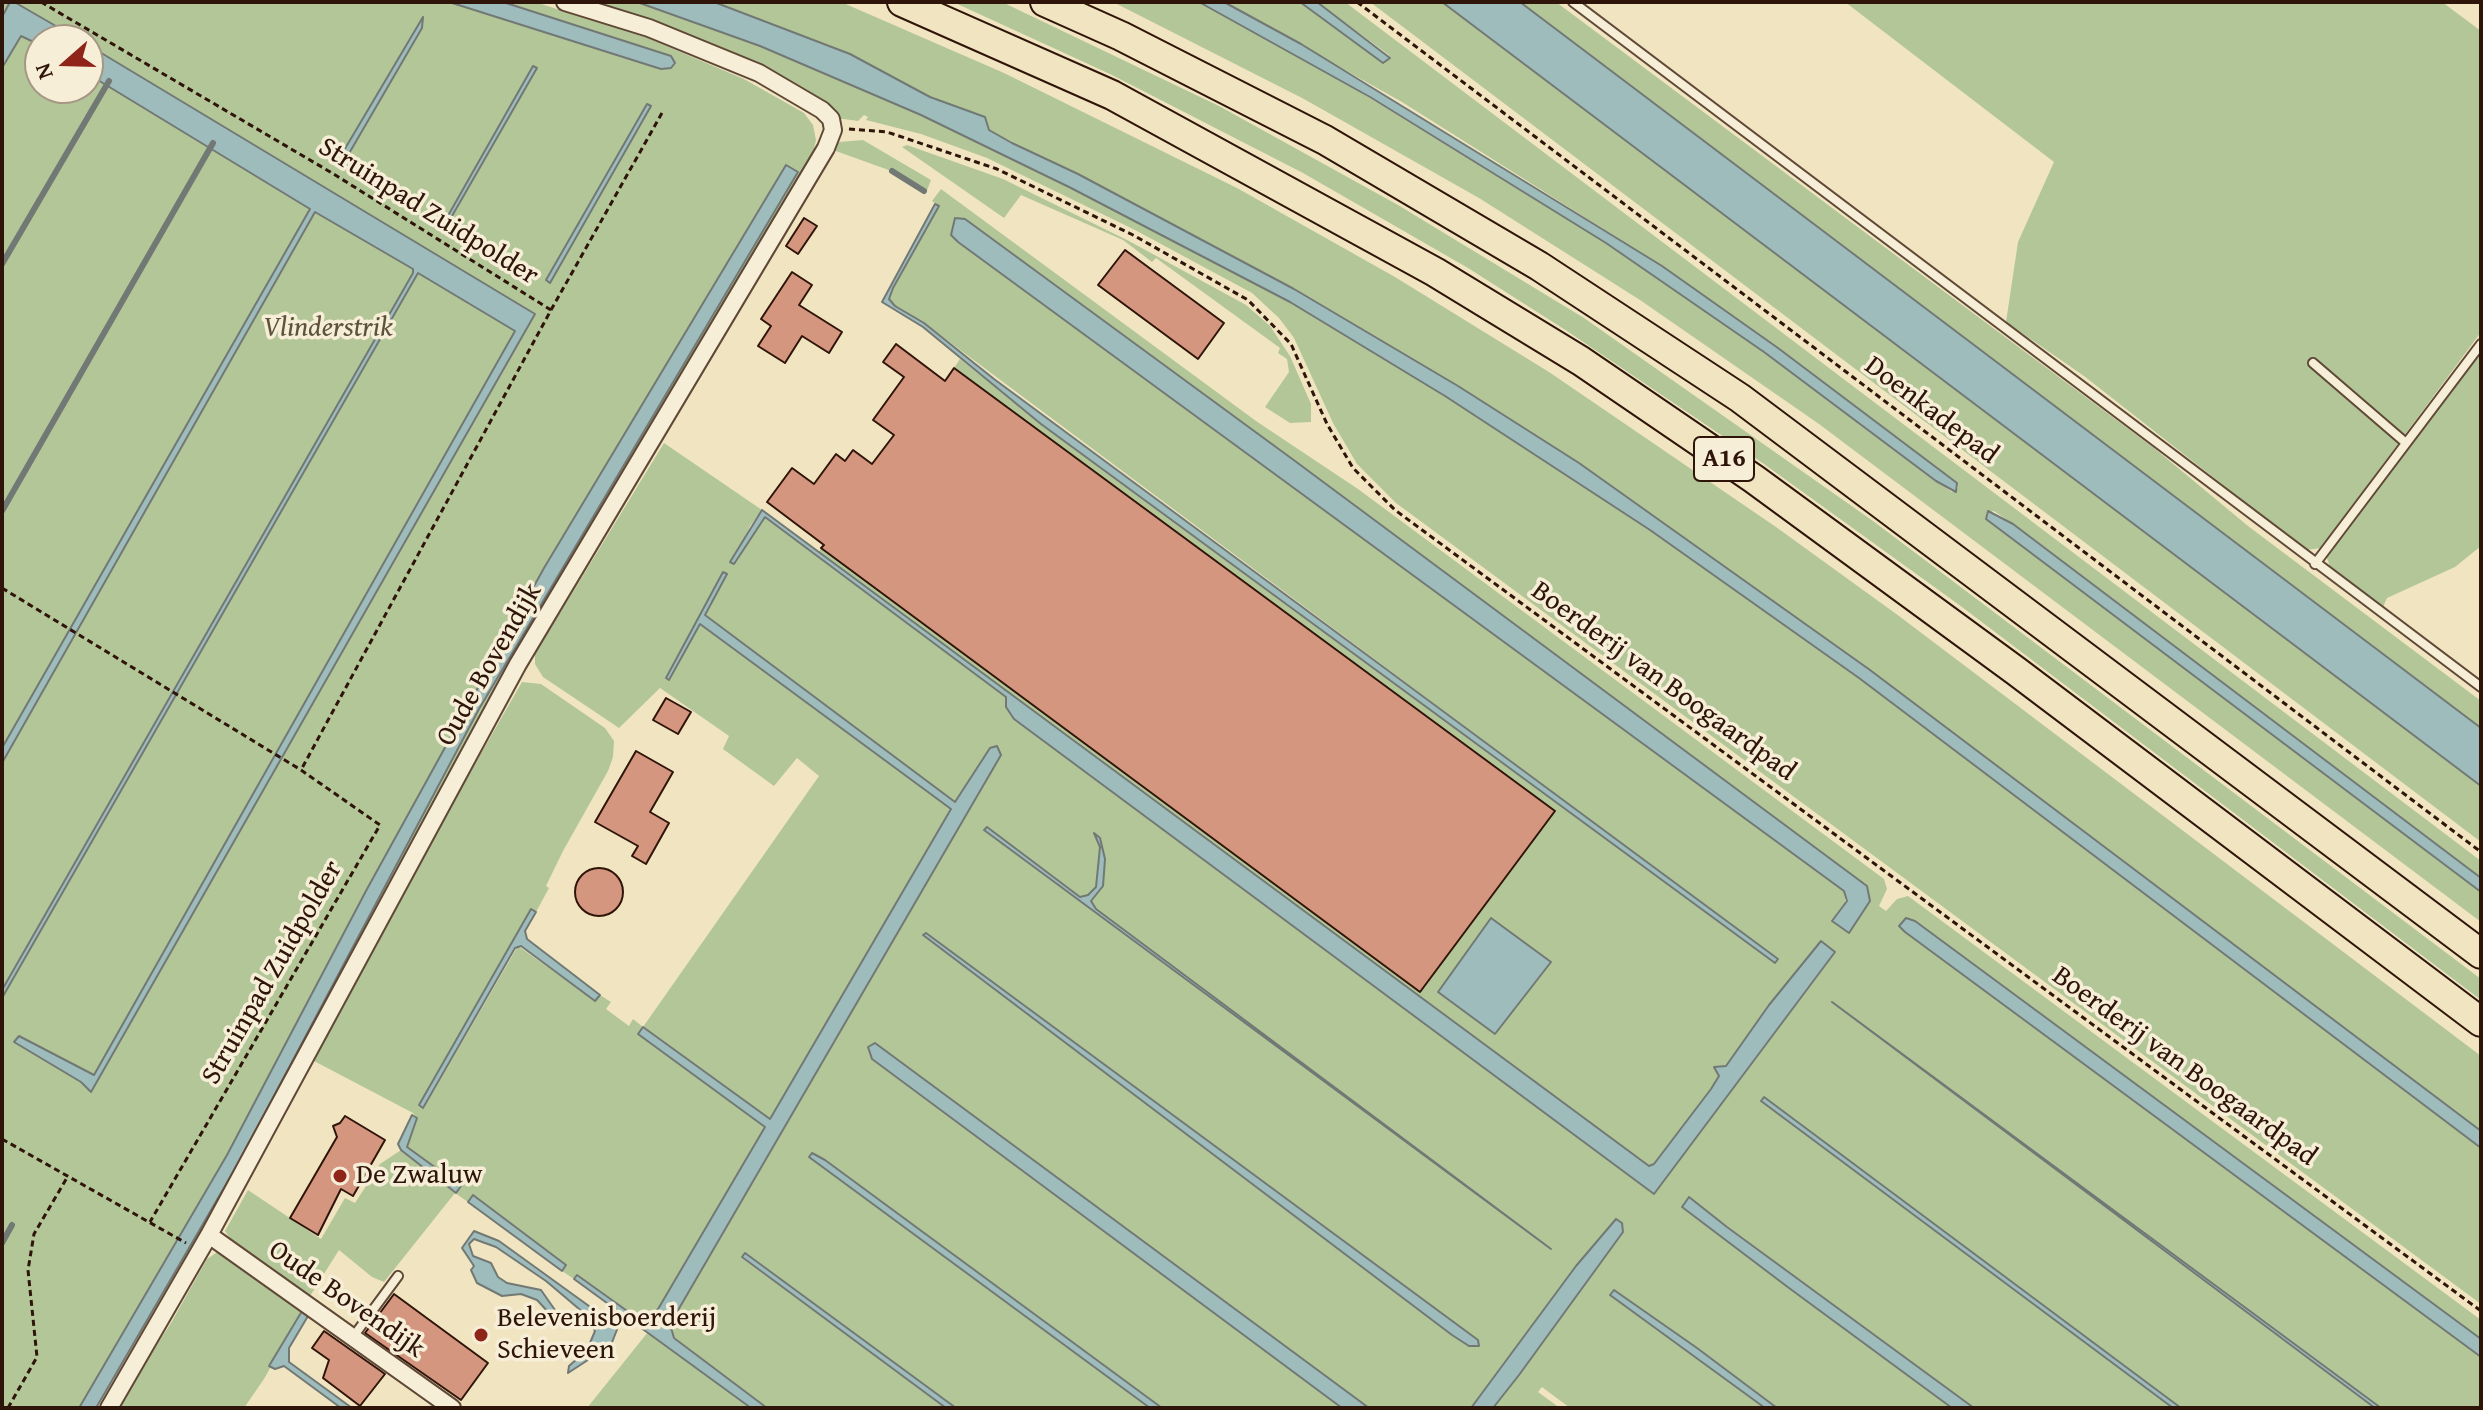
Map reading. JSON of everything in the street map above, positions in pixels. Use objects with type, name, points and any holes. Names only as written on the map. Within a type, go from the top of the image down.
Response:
[{"type":"highway","name":"A16","points":[[902,2],[1112,95],[1435,272],[1581,361],[1754,479],[2016,671],[2481,1022]]},
{"type":"highway","name":"A16","points":[[1045,2],[1121,36],[1325,140],[1539,266],[1727,390],[2481,954]]},
{"type":"street","points":[[565,2],[649,28],[759,73],[822,110],[831,119],[833,130]]},
{"type":"street","name":"Oude Bovendijk","points":[[109,1408],[209,1235],[518,664],[826,148],[833,130]]},
{"type":"street","name":"Oude Bovendijk","points":[[209,1235],[452,1408]]},
{"type":"lane","points":[[1573,2],[2481,687]]},
{"type":"lane","points":[[2315,564],[2481,344]]},
{"type":"lane","points":[[2313,363],[2406,443]]},
{"type":"lane","points":[[353,1337],[398,1276]]},
{"type":"path","name":"Struinpad Zuidpolder","points":[[41,2],[332,173],[551,310],[301,770]]},
{"type":"path","name":"Doenkadepad","points":[[1357,2],[2481,852]]},
{"type":"path","points":[[551,310],[662,113]]},
{"type":"path","name":"Boerderij van Boogaardpad","points":[[833,130],[887,132],[997,169],[1133,235],[1248,300],[1291,344],[1327,424],[1353,468],[1395,510],[2481,1311]]},
{"type":"path","name":"Struinpad Zuidpolder","points":[[2,588],[301,770],[380,825],[150,1222]]},
{"type":"path","points":[[2,1139],[174,1236]]},
{"type":"path","points":[[8,1408],[37,1357],[28,1270],[34,1234],[68,1176]]},
{"type":"green space","name":"Vlinderstrik","points":[[2,2],[535,2],[645,37],[744,79],[804,113],[813,125],[816,140],[812,157],[596,516],[479,719],[348,957],[255,1141],[198,1239],[195,1238],[278,1090],[383,888],[84,1408],[2,1408]]},
{"type":"green space","points":[[594,2],[637,2],[760,46],[921,115],[1071,188],[1290,302],[1445,396],[1650,530],[1859,678],[2481,1148],[2481,1304],[1396,503],[1357,464],[1333,423],[1294,338],[1279,318],[1252,293],[1135,230],[987,158],[921,134],[866,120],[868,117],[864,115],[858,121],[836,118],[732,54],[667,26]]},
{"type":"green space","points":[[714,2],[841,2],[1004,73],[1237,188],[1395,277],[1549,372],[1776,527],[1899,616],[2481,1056],[2481,1131],[1870,670],[1579,463],[1458,386],[1294,289],[989,130],[985,117],[930,97],[850,54]]},
{"type":"green space","points":[[953,2],[1002,2],[1219,106],[1398,205],[1584,318],[1873,521],[2481,979],[2481,1000],[1962,607],[1764,464],[1567,331],[1468,268],[1303,173],[1110,74]]},
{"type":"green space","points":[[1113,2],[1199,2],[1298,54],[1606,243],[1764,352],[1936,481],[1952,492],[1958,488],[1957,483],[1778,348],[1662,266],[1402,102],[1224,2],[1300,2],[1383,63],[1389,55],[1317,2],[1345,2],[2481,861],[2481,878],[2013,524],[1994,511],[1986,513],[1986,519],[2481,892],[2481,922],[1819,424],[1640,300],[1479,198],[1304,99]]},
{"type":"green space","points":[[1370,2],[1442,2],[2481,786],[2481,842]]},
{"type":"green space","points":[[1520,2],[1556,2],[2154,448],[2248,526],[2481,701],[2481,728]]},
{"type":"green space","points":[[1845,2],[2442,2],[2481,31],[2481,332],[2321,548],[2306,550],[2084,376],[2006,322],[2018,242],[2054,162]]},
{"type":"green space","points":[[863,140],[931,180],[926,193],[897,173],[833,150],[839,142]]},
{"type":"green space","points":[[907,145],[1003,179],[1129,241],[1246,305],[1270,326],[1290,356],[1311,404],[1311,422],[1290,423],[1265,407],[1289,372],[1287,359],[1278,353],[1280,348],[1156,258],[1152,262],[1123,240],[1021,195],[1004,218],[902,147]]},
{"type":"green space","points":[[941,189],[1256,421],[1358,489],[1884,879],[1887,889],[1879,906],[1886,911],[1897,899],[1908,896],[2481,1320],[2481,1339],[1915,921],[1905,932],[2481,1357],[2481,1408],[2381,1408],[1832,1003],[2375,1408],[2181,1408],[1764,1097],[1762,1102],[2173,1408],[1974,1408],[1689,1198],[1682,1208],[1952,1408],[1777,1408],[1697,1348],[1611,1292],[1611,1296],[1765,1408],[1570,1408],[1542,1387],[1538,1392],[1560,1408],[1493,1408],[1623,1232],[1616,1219],[1576,1266],[1471,1408],[1369,1408],[875,1043],[872,1060],[1342,1408],[1162,1408],[812,1153],[810,1157],[1150,1408],[956,1408],[745,1253],[742,1258],[946,1408],[767,1408],[674,1337],[670,1324],[1001,755],[990,748],[955,803],[705,615],[726,574],[666,678],[670,680],[700,624],[951,809],[770,1119],[644,1027],[639,1034],[765,1127],[651,1321],[644,1323],[578,1276],[574,1279],[562,1271],[566,1266],[473,1195],[468,1202],[455,1193],[461,1187],[407,1147],[417,1118],[413,1113],[314,1061],[410,877],[522,682],[541,684],[605,728],[614,741],[613,757],[563,851],[536,912],[531,910],[419,1105],[424,1108],[518,946],[595,1001],[600,995],[611,1002],[606,1009],[629,1026],[633,1019],[643,1027],[819,776],[797,758],[774,786],[723,749],[729,736],[660,688],[619,728],[543,677],[535,664],[535,654],[664,443],[762,510],[750,526],[734,563],[764,517],[1007,697],[1005,702],[1014,719],[1654,1193],[1834,952],[1789,981],[1726,1066],[1717,1071],[1719,1076],[1711,1089],[1654,1164],[1649,1166],[819,552],[821,548],[1420,992],[1554,812],[954,368],[960,359],[1041,424],[1562,807],[1775,963],[1778,960],[924,323],[895,306],[889,299],[893,288],[939,206],[932,201]],"holes":[[[958,242],[1870,902],[1849,933],[1844,891]],[[926,933],[1478,1340],[1452,1335],[924,936]]]},
{"type":"green space","points":[[2481,351],[2481,546],[2455,567],[2387,598],[2383,607],[2331,570],[2326,555]]},
{"type":"green space","points":[[401,1150],[455,1193],[384,1282],[372,1277],[339,1250],[310,1296],[235,1246],[225,1231],[248,1190],[321,1239],[345,1198],[355,1203],[380,1164]]},
{"type":"green space","points":[[219,1251],[305,1306],[264,1379],[244,1408],[115,1408],[171,1323],[207,1259]]},
{"type":"green space","points":[[648,1332],[751,1408],[587,1408]]},
{"type":"water","points":[[10,2],[52,24],[24,24],[24,37],[21,36],[2,68],[2,17]]},
{"type":"water","points":[[449,2],[503,2],[671,56],[675,63],[671,68],[661,69]]},
{"type":"water","points":[[637,2],[714,2],[850,54],[930,97],[985,117],[989,130],[1294,289],[1458,386],[1579,463],[1870,670],[2481,1131],[2481,1148],[1859,678],[1650,530],[1445,396],[1290,302],[1071,188],[921,115],[760,46]]},
{"type":"water","points":[[1199,2],[1224,2],[1301,44],[1662,266],[1778,348],[1957,483],[1956,492],[1936,481],[1764,352],[1606,243],[1370,97]]},
{"type":"water","points":[[1300,2],[1317,2],[1390,58],[1383,63]]},
{"type":"water","points":[[1442,2],[1520,2],[2481,728],[2481,786]]},
{"type":"water","points":[[423,17],[422,28],[344,162],[340,160],[343,152]]},
{"type":"water","points":[[104,55],[535,314],[91,1092],[81,1082],[14,1042],[19,1036],[94,1075],[515,331],[418,273],[2,998],[2,990],[413,273],[413,269],[315,212],[2,763],[2,748],[310,209],[104,84]]},
{"type":"water","points":[[533,66],[537,68],[448,223],[445,221]]},
{"type":"water","points":[[647,104],[651,106],[550,283],[546,280]]},
{"type":"water","points":[[786,165],[798,172],[479,709],[239,1162],[96,1408],[79,1408],[227,1155],[367,889],[544,568]]},
{"type":"water","points":[[935,204],[939,206],[893,288],[889,299],[895,306],[924,323],[994,379],[1778,959],[1775,963],[1041,424],[923,327],[882,302]]},
{"type":"water","points":[[955,218],[965,219],[1867,886],[1870,901],[1849,933],[1832,921],[1847,901],[1844,891],[958,242],[951,235]]},
{"type":"water","points":[[762,510],[1649,1166],[1654,1164],[1711,1089],[1719,1076],[1714,1067],[1726,1066],[1769,1005],[1821,941],[1835,952],[1654,1194],[1014,719],[1006,707],[1006,697],[765,517],[734,564],[730,562]]},
{"type":"water","points":[[1988,511],[2013,524],[2481,878],[2481,892],[1986,519]]},
{"type":"water","points":[[723,572],[727,574],[705,615],[955,802],[990,748],[997,746],[1001,755],[670,1324],[674,1338],[767,1408],[751,1408],[574,1279],[577,1275],[644,1323],[651,1321],[765,1127],[638,1034],[643,1027],[770,1119],[951,809],[700,624],[669,680],[666,678]]},
{"type":"water","points":[[987,827],[1080,897],[1088,895],[1096,887],[1100,847],[1094,833],[1100,838],[1105,859],[1103,886],[1091,901],[1096,909],[1551,1249],[984,830]]},
{"type":"water","points":[[531,909],[536,912],[525,931],[527,939],[600,995],[595,1001],[521,946],[515,948],[423,1108],[419,1105]]},
{"type":"water","points":[[1491,918],[1551,962],[1495,1034],[1438,992]]},
{"type":"water","points":[[1906,918],[1915,921],[2481,1339],[2481,1357],[1905,932],[1899,926]]},
{"type":"water","points":[[926,933],[1478,1340],[1479,1346],[1469,1346],[1452,1335],[923,935]]},
{"type":"water","points":[[1832,1002],[2381,1408],[2375,1408]]},
{"type":"water","points":[[875,1043],[1369,1408],[1342,1408],[872,1059],[868,1047]]},
{"type":"water","points":[[1764,1097],[2181,1408],[2173,1408],[1761,1101]]},
{"type":"water","points":[[412,1115],[417,1118],[407,1147],[461,1186],[456,1193],[401,1150],[398,1144]]},
{"type":"water","points":[[812,1153],[1162,1408],[1150,1408],[809,1157]]},
{"type":"water","points":[[473,1195],[566,1265],[562,1271],[468,1202]]},
{"type":"water","points":[[1689,1197],[1974,1408],[1952,1408],[1789,1288],[1682,1207]]},
{"type":"water","points":[[1616,1219],[1622,1223],[1623,1232],[1519,1375],[1493,1408],[1471,1408],[1576,1266]]},
{"type":"water","points":[[474,1231],[499,1241],[618,1327],[611,1345],[568,1373],[569,1366],[587,1350],[595,1331],[585,1314],[546,1281],[496,1247],[474,1239],[469,1244],[473,1256],[491,1263],[498,1277],[507,1283],[541,1290],[555,1310],[558,1325],[552,1325],[550,1314],[537,1300],[521,1294],[502,1296],[477,1283],[471,1270],[474,1266],[462,1248]]},
{"type":"water","points":[[745,1253],[956,1408],[946,1408],[742,1257]]},
{"type":"water","points":[[1614,1290],[1777,1408],[1765,1408],[1610,1295]]},
{"type":"water","points":[[305,1306],[311,1311],[289,1348],[289,1362],[352,1408],[341,1408],[284,1366],[275,1369],[269,1366]]},
{"type":"building","points":[[804,218],[817,226],[798,254],[786,246]]},
{"type":"building","points":[[1125,250],[1224,323],[1198,359],[1098,285]]},
{"type":"building","points":[[792,272],[812,285],[799,305],[842,332],[829,353],[802,336],[785,363],[758,346],[771,326],[761,319]]},
{"type":"building","points":[[896,344],[945,381],[954,368],[1555,811],[1420,992],[821,548],[824,545],[767,502],[792,468],[814,484],[836,454],[845,461],[853,450],[872,464],[894,435],[873,420],[904,377],[883,362]]},
{"type":"building","points":[[666,698],[691,712],[678,734],[653,720]]},
{"type":"building","points":[[636,751],[673,772],[650,812],[669,823],[646,864],[632,856],[638,846],[595,822]]},
{"type":"building","points":[[599,868],[616,875],[623,892],[616,909],[599,916],[582,909],[575,892],[582,875]]},
{"type":"building","name":"De Zwaluw","points":[[345,1116],[385,1140],[353,1196],[341,1189],[318,1235],[290,1218],[337,1137],[333,1126]]},
{"type":"building","points":[[394,1294],[488,1363],[461,1400],[365,1333]]},
{"type":"building","points":[[324,1331],[385,1374],[360,1406],[323,1378],[329,1360],[312,1348]]},
{"type":"waterway","points":[[2,264],[109,81]]},
{"type":"waterway","points":[[2,511],[213,143]]},
{"type":"waterway","points":[[892,171],[924,191]]},
{"type":"waterway","points":[[2,1243],[12,1225]]},
{"type":"place","name":"De Zwaluw","points":[[340,1176]]},
{"type":"place","name":"Belevenisboerderij Schieveen","points":[[481,1335]]}]
